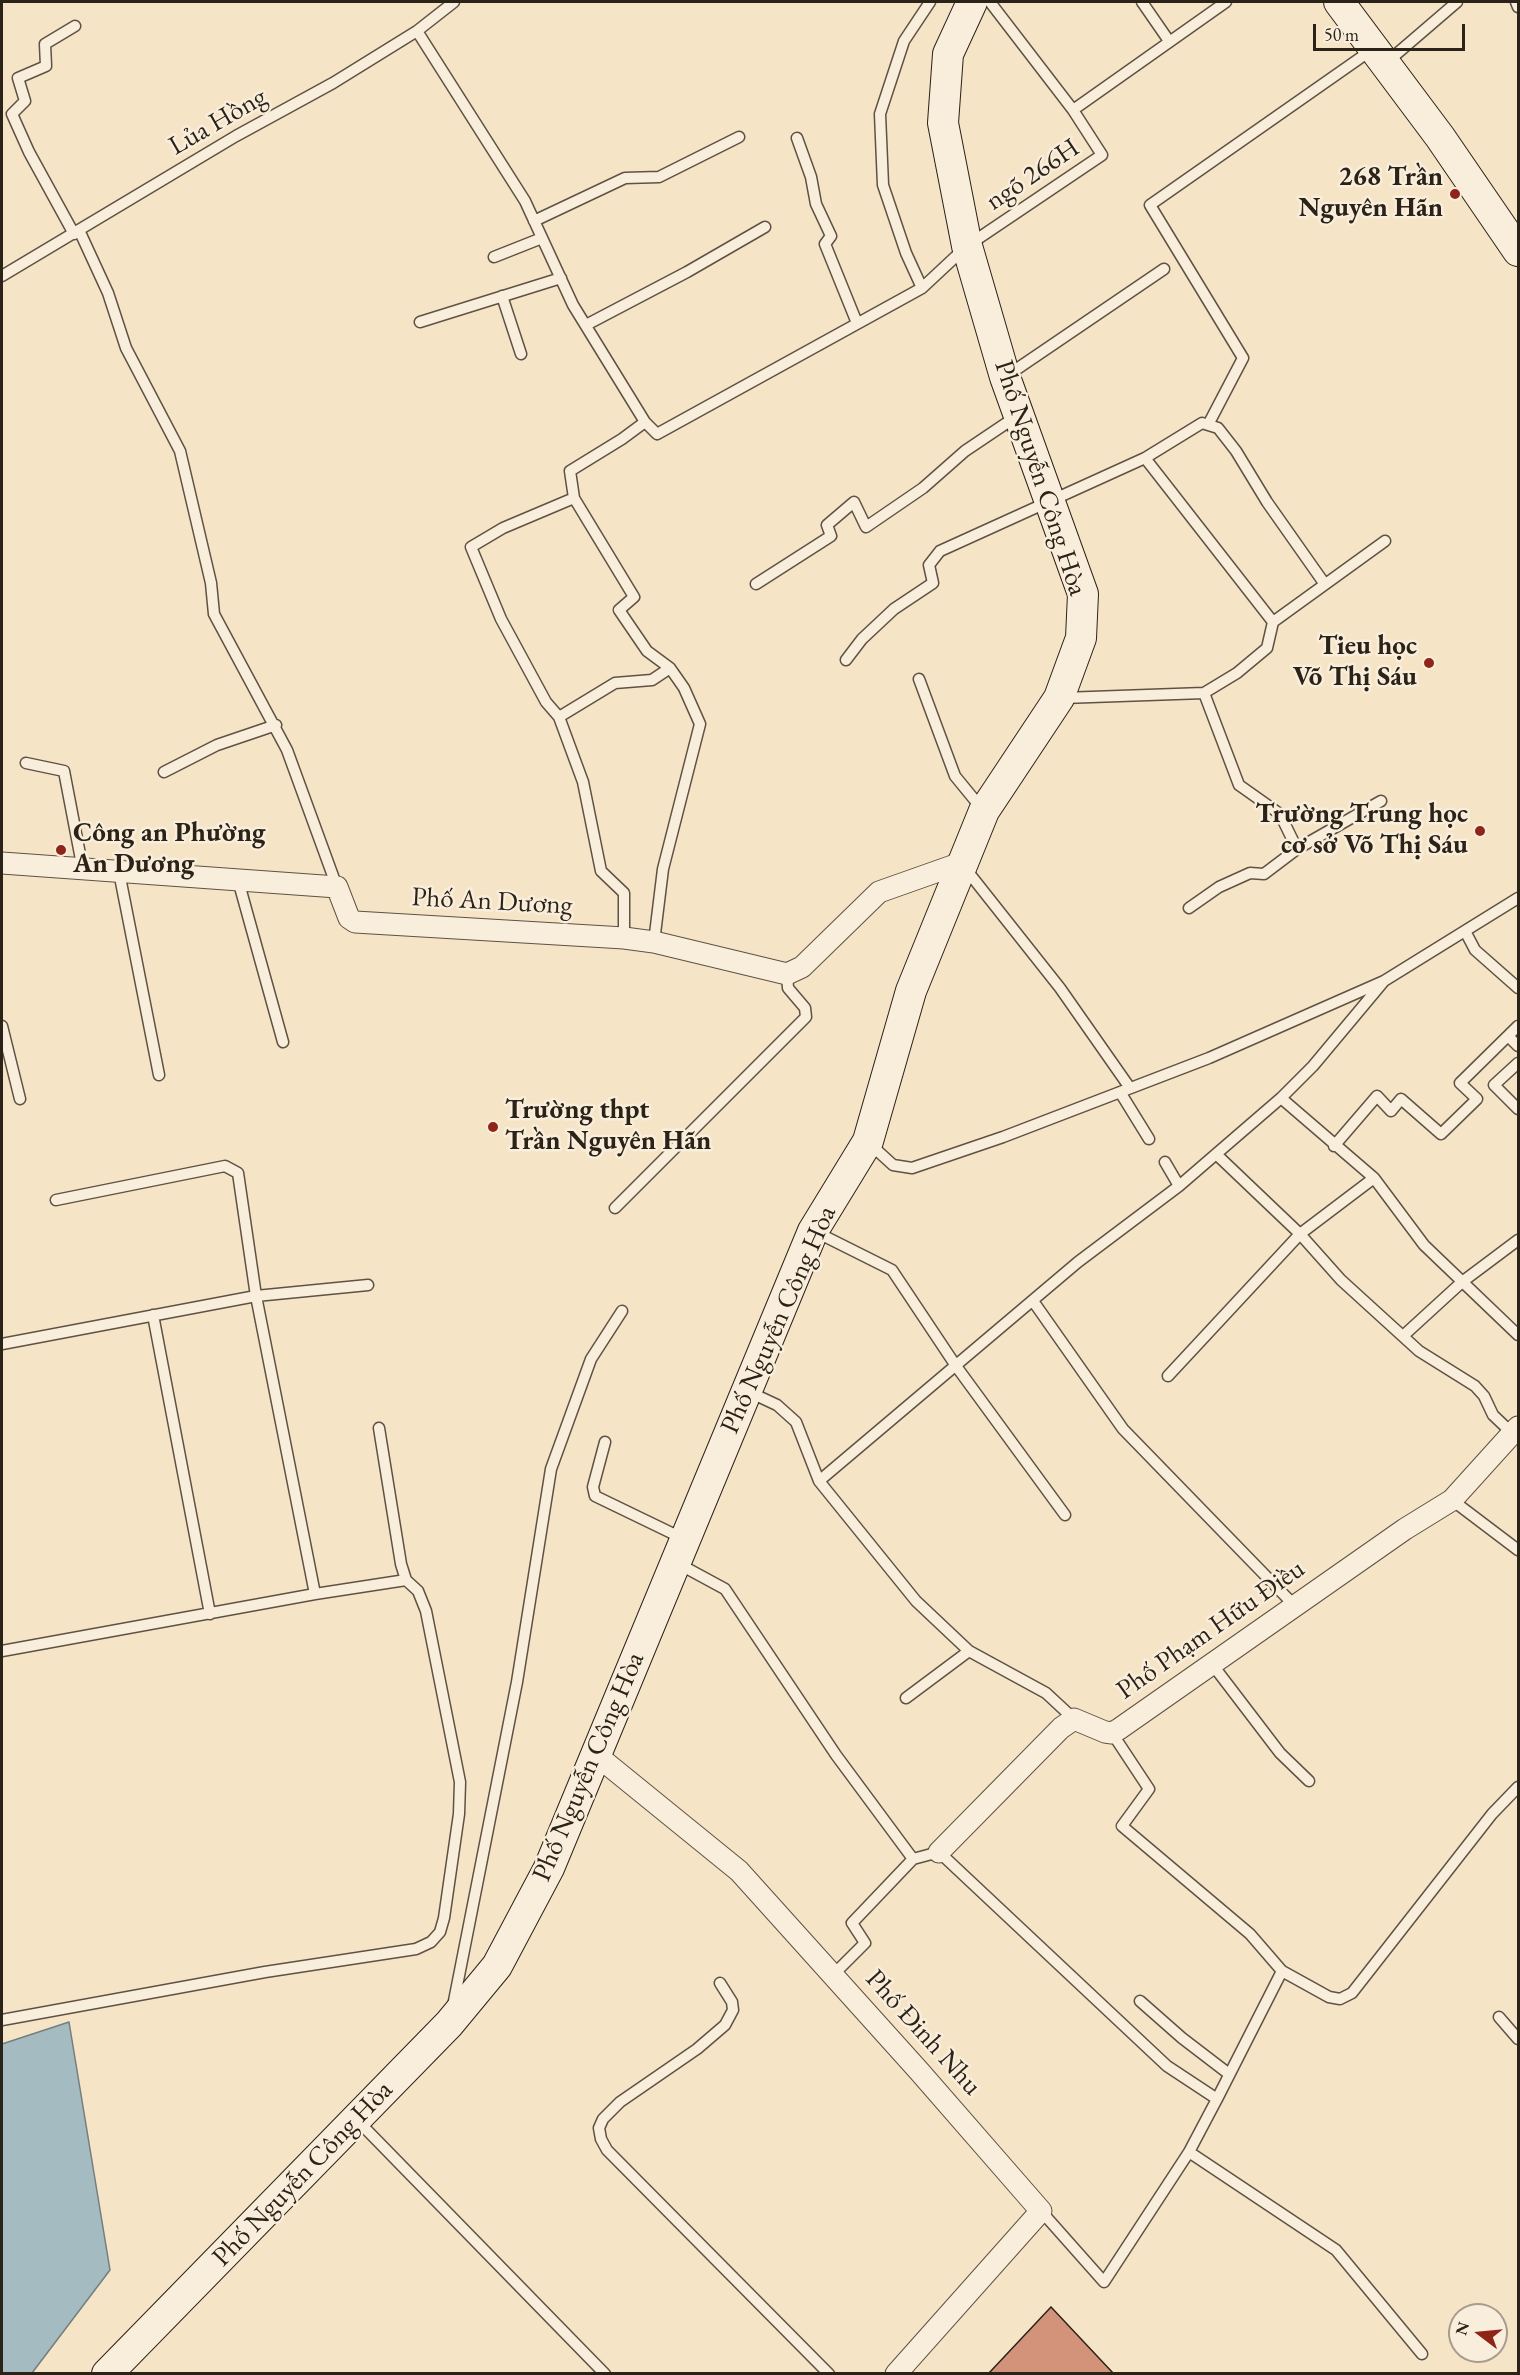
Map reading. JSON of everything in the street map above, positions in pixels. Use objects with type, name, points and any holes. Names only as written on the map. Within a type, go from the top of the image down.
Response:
[{"type":"street","name":"Phố Nguyễn Công Hòa","points":[[107,2373],[449,2024],[497,1966],[549,1868],[813,1231],[868,1142],[911,991],[961,863],[984,811],[1059,698],[1081,638],[1083,594],[1005,377],[967,246],[943,123],[948,54],[972,2]]},
{"type":"street","points":[[1339,2],[1440,137],[1518,251]]},
{"type":"street","points":[[2,863],[337,887]]},
{"type":"street","points":[[787,974],[802,967],[879,892],[961,863]]},
{"type":"street","name":"Phố An Dương","points":[[337,887],[349,918],[356,922],[624,938],[654,942],[787,974]]},
{"type":"street","name":"Phố Phạm Hữu Điều","points":[[1074,1719],[1112,1733],[1294,1605],[1452,1500],[1516,1431]]},
{"type":"street","points":[[939,1852],[1061,1728],[1074,1719]]},
{"type":"street","name":"Phố Đinh Nhu","points":[[595,1754],[739,1871],[1041,2211]]},
{"type":"street","points":[[896,2373],[1041,2211]]},
{"type":"lane","name":"Lủa Hồng","points":[[2,276],[236,136],[333,83],[417,31],[454,2]]},
{"type":"lane","points":[[922,288],[906,253],[883,185],[880,114],[904,41],[930,2]]},
{"type":"lane","points":[[990,2],[1073,110]]},
{"type":"lane","points":[[1142,2],[1169,41]]},
{"type":"lane","name":"ngõ 266H","points":[[967,246],[1102,156],[1073,110],[1226,2]]},
{"type":"lane","points":[[1209,423],[1243,358],[1150,204],[1378,57],[1457,2]]},
{"type":"lane","points":[[1516,2],[1518,7]]},
{"type":"lane","points":[[75,26],[45,44],[46,66],[18,78],[25,101],[12,114],[108,293],[126,348],[180,451],[211,583],[214,614],[276,725],[337,887]]},
{"type":"lane","points":[[417,31],[525,201],[586,325],[645,422],[657,434],[922,288],[967,246]]},
{"type":"lane","points":[[534,220],[625,178],[659,177],[739,137]]},
{"type":"lane","points":[[797,138],[811,177],[816,204],[831,236],[825,244],[857,323]]},
{"type":"lane","points":[[586,325],[687,272],[765,227]]},
{"type":"lane","points":[[494,257],[543,238]]},
{"type":"lane","points":[[1005,377],[1164,269]]},
{"type":"lane","points":[[420,322],[561,278]]},
{"type":"lane","points":[[502,296],[521,354]]},
{"type":"lane","points":[[756,584],[831,536],[827,525],[854,502],[866,527],[923,488],[965,451],[1020,414]]},
{"type":"lane","points":[[645,422],[570,471],[574,498],[634,597],[619,610],[647,651],[670,668],[684,688],[700,724],[663,869],[654,942]]},
{"type":"lane","points":[[846,660],[862,639],[894,609],[933,583],[928,565],[940,551],[1145,458],[1202,423],[1209,423],[1218,428],[1236,451],[1267,502],[1324,583]]},
{"type":"lane","points":[[1145,458],[1273,622]]},
{"type":"lane","points":[[574,498],[503,528],[471,548],[501,619],[546,702],[559,717],[583,782],[601,871],[624,893],[624,938]]},
{"type":"lane","points":[[1059,698],[1204,693],[1237,673],[1267,648],[1273,622],[1324,583],[1385,542]]},
{"type":"lane","points":[[559,717],[615,683],[652,680],[670,668]]},
{"type":"lane","points":[[919,679],[955,776],[984,811]]},
{"type":"lane","points":[[1204,693],[1239,785],[1280,814],[1297,849]]},
{"type":"lane","points":[[164,772],[217,745],[276,725]]},
{"type":"lane","points":[[26,763],[64,771],[83,870]]},
{"type":"lane","points":[[1189,908],[1219,887],[1250,873],[1264,874],[1297,849],[1381,801]]},
{"type":"lane","points":[[961,863],[1060,988],[1125,1090],[1149,1139]]},
{"type":"lane","points":[[119,872],[159,1075]]},
{"type":"lane","points":[[238,880],[284,1041]]},
{"type":"lane","points":[[868,1142],[893,1165],[912,1168],[1003,1137],[1209,1058],[1384,981],[1518,898]]},
{"type":"lane","points":[[1465,931],[1475,950],[1518,988]]},
{"type":"lane","points":[[615,1208],[806,1017],[805,1008],[788,988],[787,974]]},
{"type":"lane","points":[[819,1481],[1078,1262],[1179,1186],[1281,1098],[1313,1066],[1384,981]]},
{"type":"lane","points":[[2,1026],[20,1099]]},
{"type":"lane","points":[[1334,1146],[1377,1096],[1391,1111],[1401,1099],[1441,1134],[1477,1100],[1460,1083],[1518,1026]]},
{"type":"lane","points":[[1508,1036],[1518,1046]]},
{"type":"lane","points":[[1518,1063],[1494,1085],[1518,1109]]},
{"type":"lane","points":[[1281,1098],[1334,1146],[1374,1178],[1424,1245],[1518,1335]]},
{"type":"lane","points":[[1216,1154],[1300,1234],[1341,1280],[1419,1351],[1475,1386],[1484,1396],[1492,1415],[1516,1431]]},
{"type":"lane","points":[[1165,1162],[1179,1186]]},
{"type":"lane","points":[[56,1200],[225,1166],[235,1169],[238,1173],[256,1296],[315,1594]]},
{"type":"lane","points":[[1168,1376],[1300,1234],[1374,1178]]},
{"type":"lane","points":[[813,1231],[892,1270],[956,1366],[1065,1515]]},
{"type":"lane","points":[[1403,1336],[1462,1282],[1518,1240]]},
{"type":"lane","points":[[2,1344],[256,1296],[368,1285]]},
{"type":"lane","points":[[1033,1300],[1123,1429],[1294,1605]]},
{"type":"lane","points":[[449,2024],[517,1682],[551,1469],[591,1359],[622,1311]]},
{"type":"lane","points":[[153,1315],[210,1614]]},
{"type":"lane","points":[[747,1391],[789,1414],[803,1436],[819,1481],[916,1601],[969,1651],[1046,1694],[1074,1719]]},
{"type":"lane","points":[[2,2020],[264,1972],[416,1949],[431,1942],[440,1932],[459,1814],[460,1782],[426,1611],[418,1591],[406,1580],[401,1564],[379,1428]]},
{"type":"lane","points":[[605,1443],[593,1487],[595,1496],[680,1551],[725,1589],[836,1755],[913,1859]]},
{"type":"lane","points":[[1452,1500],[1518,1551]]},
{"type":"lane","points":[[2,1650],[406,1580]]},
{"type":"lane","points":[[906,1698],[969,1651]]},
{"type":"lane","points":[[1212,1664],[1280,1753],[1309,1781]]},
{"type":"lane","points":[[1112,1733],[1149,1789],[1122,1826],[1250,1934],[1282,1971],[1329,1997],[1340,1999],[1352,1993],[1492,1814],[1518,1787]]},
{"type":"lane","points":[[833,1975],[865,1942],[852,1923],[913,1859],[939,1852],[1167,2066],[1217,2099]]},
{"type":"lane","points":[[1041,2211],[1104,2282],[1189,2152],[1282,1971]]},
{"type":"lane","points":[[720,1983],[732,2002],[732,2010],[725,2025],[698,2049],[620,2103],[603,2119],[599,2128],[601,2139],[623,2166],[829,2373]]},
{"type":"lane","points":[[1140,2001],[1182,2038],[1229,2074]]},
{"type":"lane","points":[[1499,2017],[1518,2039]]},
{"type":"lane","points":[[357,2119],[605,2373]]},
{"type":"lane","points":[[1189,2152],[1336,2250],[1422,2354]]},
{"type":"water","points":[[69,2022],[110,2270],[32,2373],[2,2373],[2,2044]]},
{"type":"building","points":[[1051,2307],[1113,2373],[989,2373]]},
{"type":"place","name":"268 Trần Nguyên Hãn","points":[[1455,194]]},
{"type":"place","name":"Tieu học Võ Thị Sáu","points":[[1429,663]]},
{"type":"place","name":"Trường Trung học cơ sở Võ Thị Sáu","points":[[1480,831]]},
{"type":"place","name":"Công an Phường An Dương","points":[[61,850]]},
{"type":"place","name":"Trường thpt Trần Nguyên Hãn","points":[[493,1127]]}]
